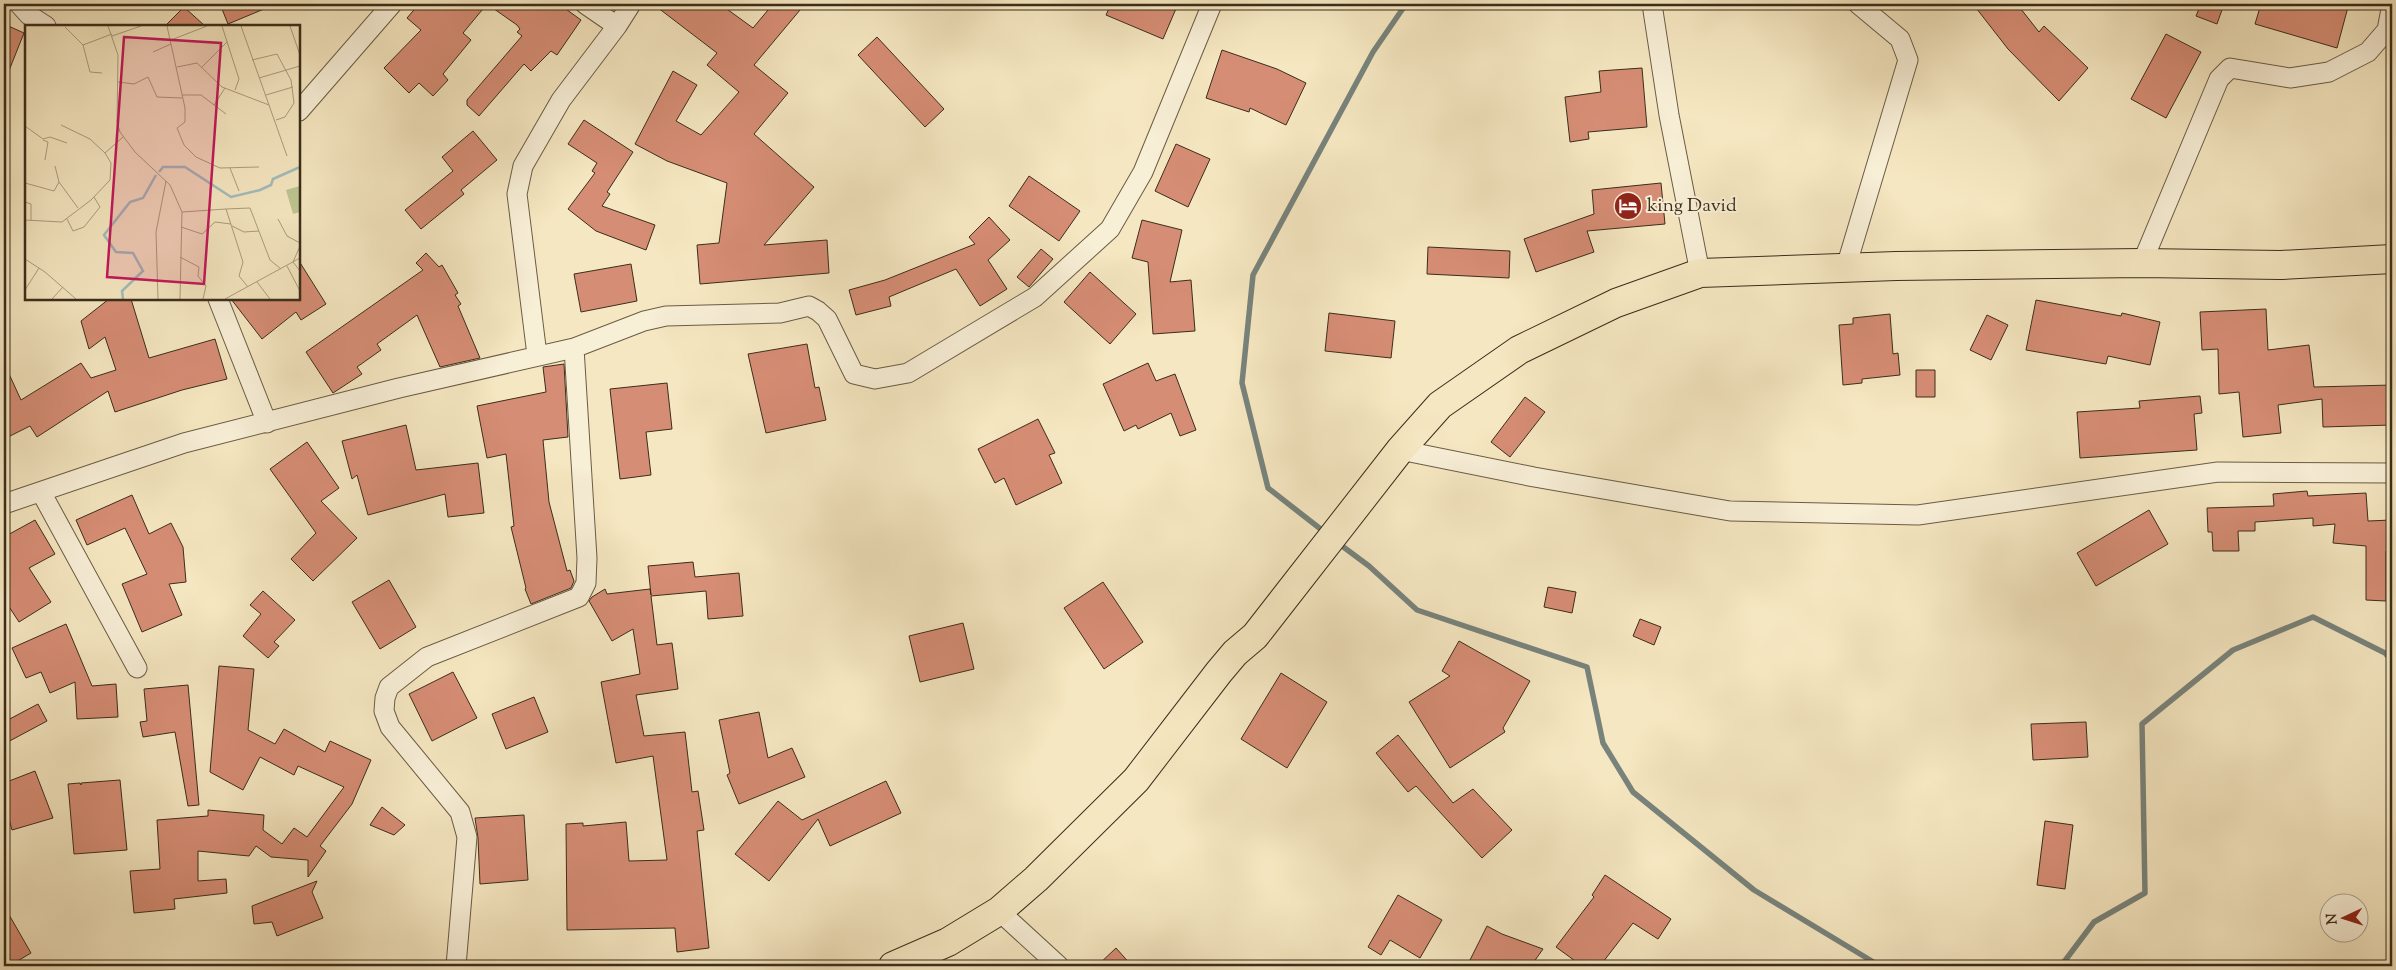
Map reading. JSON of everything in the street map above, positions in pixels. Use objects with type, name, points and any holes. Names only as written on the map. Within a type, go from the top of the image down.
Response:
[{"type":"highway","points":[[934,966],[955,956],[1006,917],[1036,879],[1136,780],[1219,672],[1235,653],[1255,636],[1400,450],[1440,405],[1519,350],[1616,303],[1700,274],[1846,267],[2142,263],[2281,265],[2392,259]]},
{"type":"highway","points":[[893,966],[1006,917]]},
{"type":"street","points":[[18,4],[29,15],[44,25]]},
{"type":"street","points":[[300,110],[392,4]]},
{"type":"street","points":[[585,4],[617,26]]},
{"type":"street","points":[[538,355],[517,194],[523,166],[561,100],[617,26],[631,4]]},
{"type":"street","points":[[4,503],[184,443],[538,355],[574,348],[644,321],[666,316],[780,312],[809,306],[827,319],[854,374],[875,379],[908,373],[1035,298],[1110,229],[1143,172],[1212,4]]},
{"type":"street","points":[[1652,4],[1669,115],[1700,274]]},
{"type":"street","points":[[1846,267],[1908,60],[1900,39],[1858,4]]},
{"type":"street","points":[[2142,263],[2219,79],[2230,68],[2290,78],[2329,72],[2368,52],[2387,30],[2392,4]]},
{"type":"street","points":[[218,300],[267,423]]},
{"type":"street","points":[[456,966],[466,853],[466,837],[460,812],[390,727],[384,711],[385,698],[389,686],[427,656],[579,596],[586,583],[587,558],[574,348]]},
{"type":"street","points":[[1400,450],[1534,478],[1730,511],[1918,514],[2218,472],[2392,473]]},
{"type":"street","points":[[40,492],[137,668]]},
{"type":"street","points":[[1006,917],[1059,966]]},
{"type":"building","points":[[220,4],[276,4],[228,24]]},
{"type":"building","points":[[419,4],[487,4],[463,33],[471,40],[443,74],[448,80],[433,96],[419,83],[409,93],[384,68],[421,30],[407,18]]},
{"type":"building","points":[[487,4],[559,4],[581,20],[557,55],[551,51],[531,71],[524,64],[479,116],[467,105],[467,100],[522,36],[517,32],[520,29],[517,25]]},
{"type":"building","points":[[653,4],[720,4],[753,28],[773,4],[805,4],[754,65],[788,93],[754,134],[814,187],[764,245],[827,240],[829,273],[700,284],[697,245],[719,243],[727,183],[667,161],[635,144],[673,71],[697,85],[676,121],[701,135],[739,92],[707,65],[717,53]]},
{"type":"building","points":[[1111,4],[1178,4],[1163,39],[1106,15]]},
{"type":"building","points":[[1973,4],[2017,4],[2039,32],[2044,26],[2088,68],[2059,101],[2008,49]]},
{"type":"building","points":[[2201,4],[2224,4],[2217,24],[2196,16]]},
{"type":"building","points":[[2261,4],[2335,4],[2348,7],[2337,48],[2255,24]]},
{"type":"building","points":[[184,7],[204,25],[166,25]]},
{"type":"building","points":[[4,24],[24,33],[4,83]]},
{"type":"building","points":[[2166,34],[2201,52],[2166,118],[2131,99]]},
{"type":"building","points":[[877,37],[944,109],[925,127],[858,55]]},
{"type":"building","points":[[1222,50],[1277,69],[1306,83],[1286,125],[1250,108],[1249,112],[1206,98]]},
{"type":"building","points":[[1642,68],[1647,127],[1588,132],[1589,139],[1570,142],[1565,97],[1601,92],[1599,71]]},
{"type":"building","points":[[584,120],[633,152],[607,192],[610,194],[602,206],[655,225],[646,250],[596,231],[568,209],[595,173],[592,171],[597,163],[568,144]]},
{"type":"building","points":[[473,131],[497,160],[461,190],[464,194],[421,229],[405,210],[453,171],[442,157]]},
{"type":"building","points":[[1176,144],[1210,159],[1188,207],[1155,191]]},
{"type":"building","points":[[1029,176],[1080,211],[1059,241],[1009,206]]},
{"type":"building","points":[[1661,183],[1665,224],[1587,231],[1594,252],[1536,272],[1524,239],[1594,214],[1592,190]]},
{"type":"building","points":[[989,217],[1010,240],[988,260],[1007,289],[980,306],[956,269],[889,297],[891,306],[856,315],[849,290],[885,280],[975,244],[969,237]]},
{"type":"building","points":[[1142,220],[1182,230],[1170,282],[1191,280],[1195,331],[1153,334],[1148,262],[1132,258]]},
{"type":"building","points":[[1428,247],[1510,251],[1509,278],[1427,274]]},
{"type":"building","points":[[1041,249],[1053,259],[1029,287],[1017,277]]},
{"type":"building","points":[[426,253],[439,267],[442,265],[458,293],[455,295],[461,304],[458,306],[480,358],[440,367],[417,315],[377,344],[381,350],[357,367],[362,374],[333,393],[306,352],[423,270],[416,263]]},
{"type":"building","points":[[300,263],[326,304],[301,320],[296,312],[262,339],[232,300],[300,300]]},
{"type":"building","points":[[631,264],[637,301],[581,312],[574,274]]},
{"type":"building","points":[[1090,272],[1136,314],[1110,344],[1064,302]]},
{"type":"building","points":[[108,300],[131,300],[149,358],[215,339],[227,379],[182,390],[115,412],[108,391],[37,437],[30,426],[4,439],[4,363],[21,400],[81,363],[91,378],[116,370],[105,337],[89,349],[81,321]]},
{"type":"building","points":[[2036,300],[2121,316],[2122,313],[2160,322],[2150,365],[2108,356],[2106,364],[2026,350]]},
{"type":"building","points":[[2266,309],[2268,350],[2309,345],[2314,387],[2392,385],[2392,425],[2323,427],[2322,399],[2278,405],[2281,433],[2243,437],[2239,392],[2219,394],[2218,349],[2202,350],[2200,312]]},
{"type":"building","points":[[1329,313],[1395,321],[1391,358],[1325,351]]},
{"type":"building","points":[[1890,314],[1893,354],[1898,353],[1900,375],[1862,379],[1862,383],[1843,385],[1839,325],[1853,324],[1853,318]]},
{"type":"building","points":[[1987,315],[2008,325],[1991,360],[1970,350]]},
{"type":"building","points":[[807,344],[815,388],[819,387],[826,420],[766,433],[748,354]]},
{"type":"building","points":[[1148,363],[1156,381],[1175,374],[1196,430],[1180,436],[1171,413],[1138,429],[1136,425],[1124,431],[1103,384]]},
{"type":"building","points":[[564,364],[568,437],[543,440],[549,502],[567,571],[570,570],[574,581],[571,588],[531,604],[525,589],[511,527],[514,526],[506,454],[487,458],[477,406],[546,392],[543,367]]},
{"type":"building","points":[[1916,370],[1935,370],[1935,397],[1916,397]]},
{"type":"building","points":[[667,383],[672,429],[646,432],[651,475],[620,479],[610,389]]},
{"type":"building","points":[[2200,396],[2202,413],[2194,414],[2197,450],[2080,458],[2077,412],[2140,408],[2139,401]]},
{"type":"building","points":[[1525,397],[1545,412],[1510,457],[1491,442]]},
{"type":"building","points":[[1038,419],[1055,453],[1049,455],[1062,483],[1016,505],[1004,478],[995,483],[978,449]]},
{"type":"building","points":[[406,425],[416,470],[478,463],[484,513],[448,517],[445,494],[368,515],[357,475],[352,479],[342,441]]},
{"type":"building","points":[[307,442],[339,488],[321,501],[357,538],[313,581],[291,559],[316,533],[270,469]]},
{"type":"building","points":[[2307,491],[2308,496],[2366,493],[2368,521],[2392,520],[2392,550],[2386,551],[2386,601],[2366,600],[2366,546],[2333,543],[2335,524],[2313,526],[2313,518],[2255,522],[2255,531],[2238,531],[2239,551],[2213,551],[2212,532],[2208,532],[2207,508],[2274,506],[2273,494]]},
{"type":"building","points":[[132,495],[149,534],[171,523],[183,547],[186,582],[169,584],[182,615],[142,632],[122,584],[147,574],[125,528],[87,545],[76,520]]},
{"type":"building","points":[[2149,510],[2168,544],[2096,586],[2077,553]]},
{"type":"building","points":[[35,520],[55,554],[29,568],[51,602],[19,622],[4,599],[4,537]]},
{"type":"building","points":[[693,562],[695,577],[739,573],[743,616],[708,619],[706,591],[651,596],[657,645],[672,643],[678,689],[636,695],[644,736],[685,732],[692,792],[698,791],[704,830],[697,831],[709,948],[677,952],[675,928],[567,930],[566,824],[583,823],[583,826],[626,822],[629,861],[667,860],[653,756],[616,763],[601,682],[640,674],[633,629],[612,641],[589,601],[605,589],[607,594],[650,589],[651,595],[648,566]]},
{"type":"building","points":[[389,580],[416,627],[380,649],[352,602]]},
{"type":"building","points":[[1103,582],[1143,642],[1104,669],[1064,608]]},
{"type":"building","points":[[1548,587],[1576,592],[1572,613],[1544,607]]},
{"type":"building","points":[[263,591],[295,620],[274,642],[279,646],[268,658],[243,636],[261,614],[250,605]]},
{"type":"building","points":[[1640,619],[1661,627],[1654,645],[1633,636]]},
{"type":"building","points":[[963,623],[974,669],[920,682],[909,636]]},
{"type":"building","points":[[66,624],[92,686],[116,684],[118,717],[77,719],[75,682],[50,693],[41,672],[26,678],[12,648]]},
{"type":"building","points":[[1459,641],[1530,681],[1503,728],[1505,732],[1450,768],[1409,702],[1450,676],[1442,671]]},
{"type":"building","points":[[219,666],[254,669],[248,730],[275,744],[284,729],[325,752],[330,741],[371,760],[352,804],[320,846],[326,851],[308,877],[308,860],[271,857],[256,846],[249,856],[198,851],[198,881],[226,879],[227,893],[174,899],[175,909],[134,913],[130,871],[160,869],[157,820],[208,816],[208,810],[264,815],[263,830],[282,844],[294,828],[307,837],[344,787],[298,766],[294,775],[260,757],[243,790],[210,772]]},
{"type":"building","points":[[453,672],[477,718],[432,741],[409,694]]},
{"type":"building","points":[[1281,673],[1327,702],[1287,768],[1241,739]]},
{"type":"building","points":[[188,685],[199,805],[188,806],[175,732],[143,737],[140,722],[147,721],[144,689]]},
{"type":"building","points":[[534,697],[548,732],[506,749],[492,714]]},
{"type":"building","points":[[38,704],[47,721],[4,744],[4,722]]},
{"type":"building","points":[[759,712],[768,758],[792,748],[805,777],[739,804],[727,775],[730,773],[719,720]]},
{"type":"building","points":[[2086,722],[2088,757],[2033,760],[2031,724]]},
{"type":"building","points":[[1398,735],[1453,803],[1473,789],[1512,830],[1482,858],[1416,786],[1408,792],[1376,753]]},
{"type":"building","points":[[35,771],[53,818],[12,830],[4,796],[4,783]]},
{"type":"building","points":[[120,780],[127,850],[74,854],[68,784],[80,783],[81,785],[81,783]]},
{"type":"building","points":[[886,781],[901,813],[830,846],[818,819],[769,881],[735,854],[778,801],[802,820]]},
{"type":"building","points":[[382,807],[405,825],[394,835],[370,825]]},
{"type":"building","points":[[524,815],[528,880],[480,884],[475,818]]},
{"type":"building","points":[[2045,821],[2073,825],[2065,889],[2037,885]]},
{"type":"building","points":[[1605,875],[1671,919],[1658,939],[1633,923],[1600,966],[1582,966],[1556,947],[1594,897],[1592,895]]},
{"type":"building","points":[[317,881],[312,892],[323,918],[277,936],[272,922],[254,924],[252,906]]},
{"type":"building","points":[[1398,895],[1442,920],[1420,958],[1390,940],[1381,955],[1368,947]]},
{"type":"building","points":[[4,906],[31,953],[9,966],[4,966]]},
{"type":"building","points":[[1487,926],[1502,934],[1543,949],[1531,966],[1467,966]]},
{"type":"building","points":[[1116,948],[1132,966],[1097,966]]},
{"type":"waterway","points":[[1327,534],[1268,488],[1242,383],[1253,275],[1373,52],[1406,4]]},
{"type":"waterway","points":[[1338,543],[1369,566],[1417,610],[1587,667],[1603,743],[1633,792],[1754,890],[1880,966]]},
{"type":"waterway","points":[[2061,966],[2094,922],[2145,893],[2142,724],[2233,650],[2313,617],[2385,653],[2392,661]]},
{"type":"place","name":"king David","points":[[1628,206]]}]
